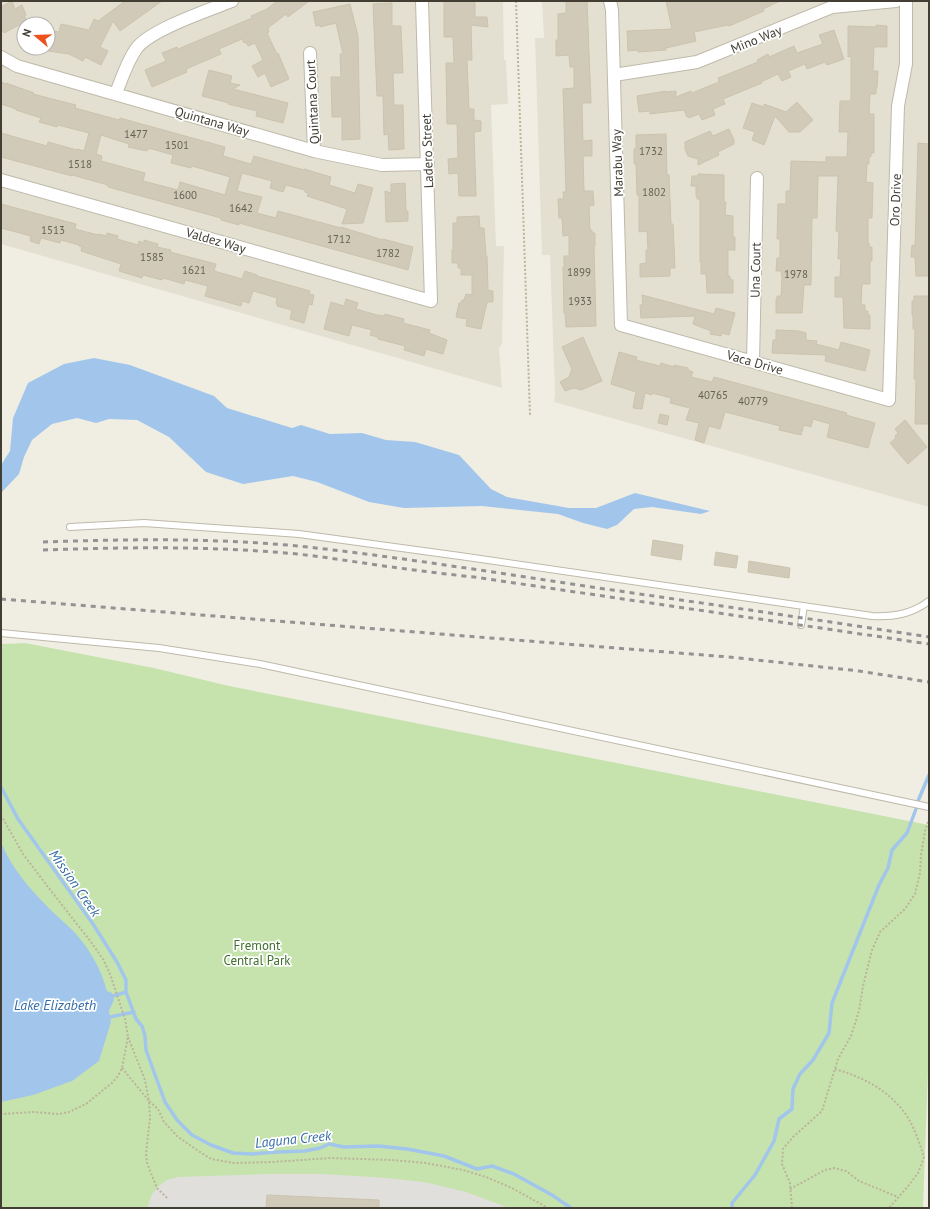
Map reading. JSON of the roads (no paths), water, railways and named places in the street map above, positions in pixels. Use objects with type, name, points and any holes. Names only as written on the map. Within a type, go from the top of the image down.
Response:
[{"type":"street","points":[[116,93],[125,68],[137,47],[158,31],[232,1]]},
{"type":"street","name":"Ladero Street","points":[[422,1],[431,300]]},
{"type":"street","name":"Marabu Way","points":[[610,1],[612,10],[622,325]]},
{"type":"street","name":"Mino Way","points":[[614,75],[697,62],[832,8],[896,1]]},
{"type":"street","name":"Oro Drive","points":[[890,400],[898,106],[906,64],[906,1]]},
{"type":"street","name":"Quintana Court","points":[[310,54],[314,151]]},
{"type":"street","name":"Quintana Way","points":[[1,56],[17,66],[116,93],[314,151],[382,165],[428,164]]},
{"type":"street","name":"Una Court","points":[[753,362],[757,178]]},
{"type":"street","name":"Valdez Way","points":[[1,180],[431,300]]},
{"type":"street","name":"Vaca Drive","points":[[622,325],[890,400]]},
{"type":"lane","points":[[70,527],[144,523],[298,534],[882,616],[903,614],[913,611],[929,601]]},
{"type":"lane","points":[[801,625],[804,606]]},
{"type":"lane","points":[[1,633],[158,648],[260,664],[929,807]]},
{"type":"water","points":[[94,358],[130,365],[214,396],[227,408],[292,428],[301,425],[330,434],[362,433],[386,440],[415,442],[459,455],[491,489],[507,497],[569,508],[596,508],[635,493],[710,511],[701,514],[652,507],[634,509],[617,525],[607,529],[583,523],[558,514],[482,506],[404,508],[369,502],[317,482],[293,476],[243,484],[206,472],[169,437],[137,420],[109,419],[96,423],[77,418],[52,424],[32,440],[24,457],[19,474],[1,493],[1,465],[10,451],[13,418],[28,383],[64,364]]},
{"type":"water","name":"Lake Elizabeth","points":[[1,842],[5,852],[17,871],[31,889],[46,906],[74,931],[81,940],[99,968],[107,991],[112,993],[114,1000],[109,1011],[111,1022],[99,1061],[72,1081],[33,1095],[1,1102]]},
{"type":"waterway","points":[[918,801],[929,775]]},
{"type":"waterway","name":"Laguna Creek","points":[[1,787],[18,819],[93,924],[117,962],[126,980],[126,992],[136,1019],[142,1026],[145,1036],[146,1050],[165,1102],[177,1120],[192,1135],[211,1145],[233,1153],[252,1154],[305,1151],[320,1148],[329,1144],[344,1147],[378,1146],[407,1149],[444,1156],[477,1169],[492,1166],[514,1174],[552,1195],[571,1208]]},
{"type":"waterway","points":[[732,1208],[732,1203],[755,1175],[774,1141],[779,1119],[792,1109],[793,1089],[800,1074],[813,1060],[829,1033],[832,1003],[879,885],[888,868],[892,850],[907,833],[916,809]]},
{"type":"waterway","points":[[113,996],[126,992]]},
{"type":"waterway","points":[[110,1017],[134,1012]]},
{"type":"railway","points":[[43,542],[170,540],[266,543],[298,546],[438,564],[929,637]]},
{"type":"railway","points":[[43,550],[170,548],[265,551],[297,554],[474,577],[929,644]]},
{"type":"railway","points":[[1,599],[729,657],[859,671],[929,682]]},
{"type":"water label","name":"Mission Creek","points":[[75,883]]},
{"type":"park label","name":"Fremont Central Park","points":[[257,952]]}]
